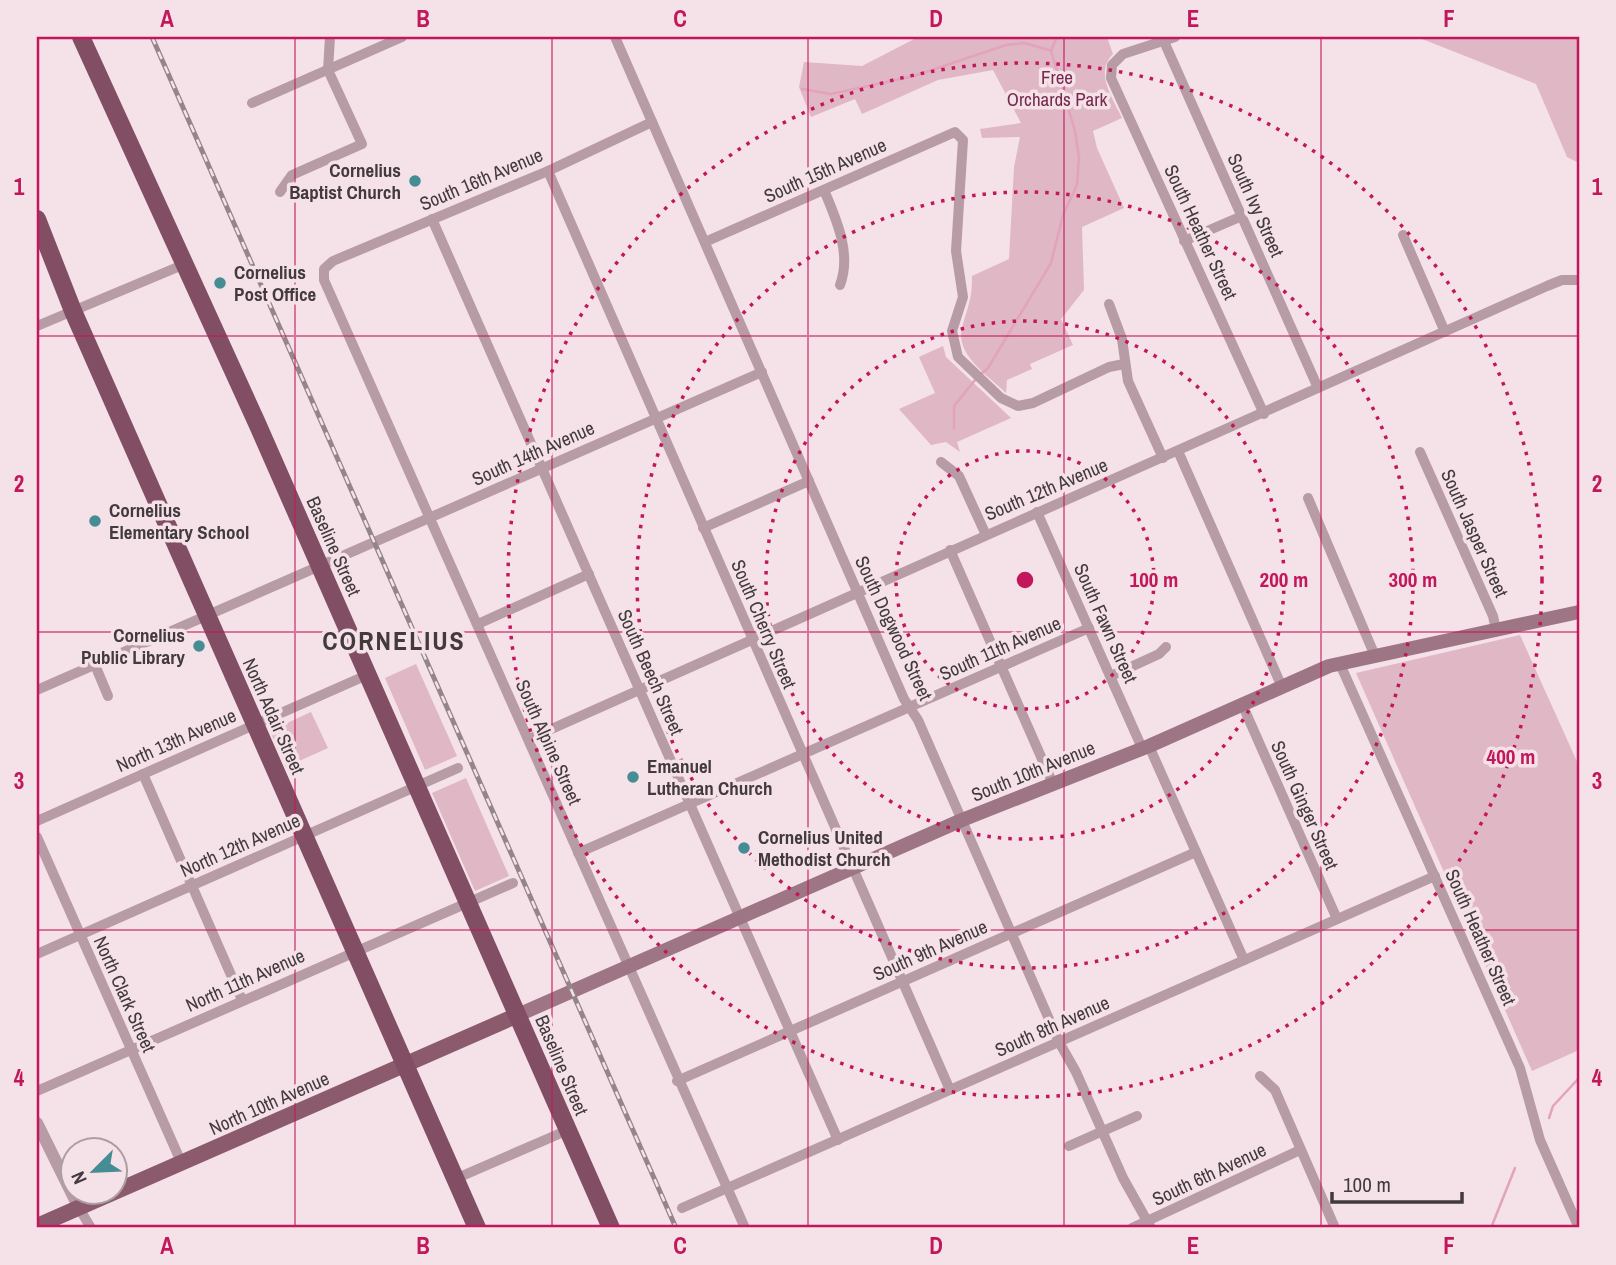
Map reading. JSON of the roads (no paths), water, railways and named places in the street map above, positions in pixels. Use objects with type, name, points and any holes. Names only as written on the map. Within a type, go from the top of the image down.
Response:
[{"type":"highway","name":"Baseline Street","points":[[81,37],[186,264],[611,1228]]},
{"type":"highway","name":"North Adair Street","points":[[37,219],[73,312],[477,1228]]},
{"type":"main road","name":"South 10th Avenue","points":[[518,1015],[962,820],[1146,747],[1340,664],[1579,612]]},
{"type":"main road","name":"North 10th Avenue","points":[[37,1226],[518,1015]]},
{"type":"street","points":[[280,192],[292,175],[362,144],[328,70],[330,37]]},
{"type":"street","points":[[252,103],[402,37]]},
{"type":"street","name":"South Dogwood Street","points":[[615,37],[1059,1042],[1123,1178],[1149,1225]]},
{"type":"street","points":[[1163,38],[1175,37]]},
{"type":"street","name":"South Heather Street","points":[[1163,38],[1123,54],[1112,65],[1111,78],[1264,414]]},
{"type":"street","name":"South Ivy Street","points":[[1163,38],[1318,388]]},
{"type":"street","name":"South 16th Avenue","points":[[324,269],[333,261],[548,171],[652,122]]},
{"type":"street","name":"South 15th Avenue","points":[[705,242],[948,135],[960,134],[963,148],[956,251],[963,298],[952,337],[958,357],[1006,402],[1018,406],[1033,403],[1109,367],[1124,364]]},
{"type":"street","name":"South Cherry Street","points":[[548,171],[654,419],[950,1090]]},
{"type":"street","points":[[824,190],[844,248],[840,285]]},
{"type":"street","points":[[1184,241],[1242,216]]},
{"type":"street","name":"South Beech Street","points":[[432,219],[838,1140]]},
{"type":"street","points":[[1403,235],[1445,332]]},
{"type":"street","points":[[37,326],[186,264]]},
{"type":"street","name":"South Alpine Street","points":[[324,269],[324,280],[529,738],[677,1081],[745,1228]]},
{"type":"street","name":"South 12th Avenue","points":[[529,738],[1562,280],[1579,281]]},
{"type":"street","points":[[1109,304],[1122,339],[1124,364],[1163,458]]},
{"type":"street","name":"South 14th Avenue","points":[[37,691],[762,372]]},
{"type":"street","points":[[1178,451],[1282,687]]},
{"type":"street","name":"South Jasper Street","points":[[1420,452],[1493,615],[1496,629]]},
{"type":"street","points":[[941,462],[959,476],[986,534]]},
{"type":"street","points":[[703,528],[810,481]]},
{"type":"street","points":[[1307,498],[1375,656]]},
{"type":"street","name":"South Fawn Street","points":[[1037,512],[1244,960]]},
{"type":"street","points":[[950,550],[1053,784]]},
{"type":"street","points":[[478,624],[589,574]]},
{"type":"street","name":"South 11th Avenue","points":[[578,852],[1089,628]]},
{"type":"street","points":[[1111,676],[1159,654],[1166,647]]},
{"type":"street","name":"South Heather Street","points":[[1340,664],[1520,1068],[1540,1140],[1579,1228]]},
{"type":"street","points":[[95,665],[108,696]]},
{"type":"street","name":"North 13th Avenue","points":[[37,821],[367,675]]},
{"type":"street","name":"South Ginger Street","points":[[1242,704],[1337,919]]},
{"type":"street","name":"North 12th Avenue","points":[[37,954],[458,768]]},
{"type":"street","points":[[143,774],[242,1000]]},
{"type":"street","name":"North Clark Street","points":[[37,837],[182,1164]]},
{"type":"street","name":"South 9th Avenue","points":[[677,1081],[1196,852]]},
{"type":"street","name":"South 8th Avenue","points":[[682,1208],[1435,876]]},
{"type":"street","points":[[467,903],[513,883]]},
{"type":"street","name":"North 11th Avenue","points":[[37,1091],[467,903]]},
{"type":"street","points":[[1260,1076],[1275,1090],[1335,1228]]},
{"type":"street","points":[[1069,1146],[1137,1116]]},
{"type":"street","points":[[37,1124],[91,1228]]},
{"type":"street","points":[[455,1179],[568,1130]]},
{"type":"street","name":"South 6th Avenue","points":[[1132,1228],[1149,1225],[1300,1150]]},
{"type":"waterway","points":[[980,375],[988,368],[1051,263],[1063,215],[1077,185],[1079,157],[1075,131],[1051,51],[1057,37]]},
{"type":"waterway","points":[[802,89],[831,94],[914,76],[1006,45],[1024,43],[1049,50]]},
{"type":"waterway","points":[[954,428],[954,406],[975,380]]},
{"type":"waterway","points":[[1549,1118],[1553,1106],[1579,1078]]},
{"type":"waterway","points":[[1491,1228],[1515,1168]]},
{"type":"railway","points":[[152,37],[676,1228]]},
{"type":"place","name":"Cornelius Baptist Church","points":[[415,181]]},
{"type":"place","name":"Cornelius Post Office","points":[[220,283]]},
{"type":"place","name":"Cornelius Elementary School","points":[[95,521]]},
{"type":"place","name":"Cornelius Public Library","points":[[199,646]]},
{"type":"place","name":"Emanuel Lutheran Church","points":[[633,777]]},
{"type":"place","name":"Cornelius United Methodist Church","points":[[744,848]]},
{"type":"district","name":"CORNELIUS","points":[[394,640]]},
{"type":"park label","name":"Free Orchards Park","points":[[1057,88]]}]
